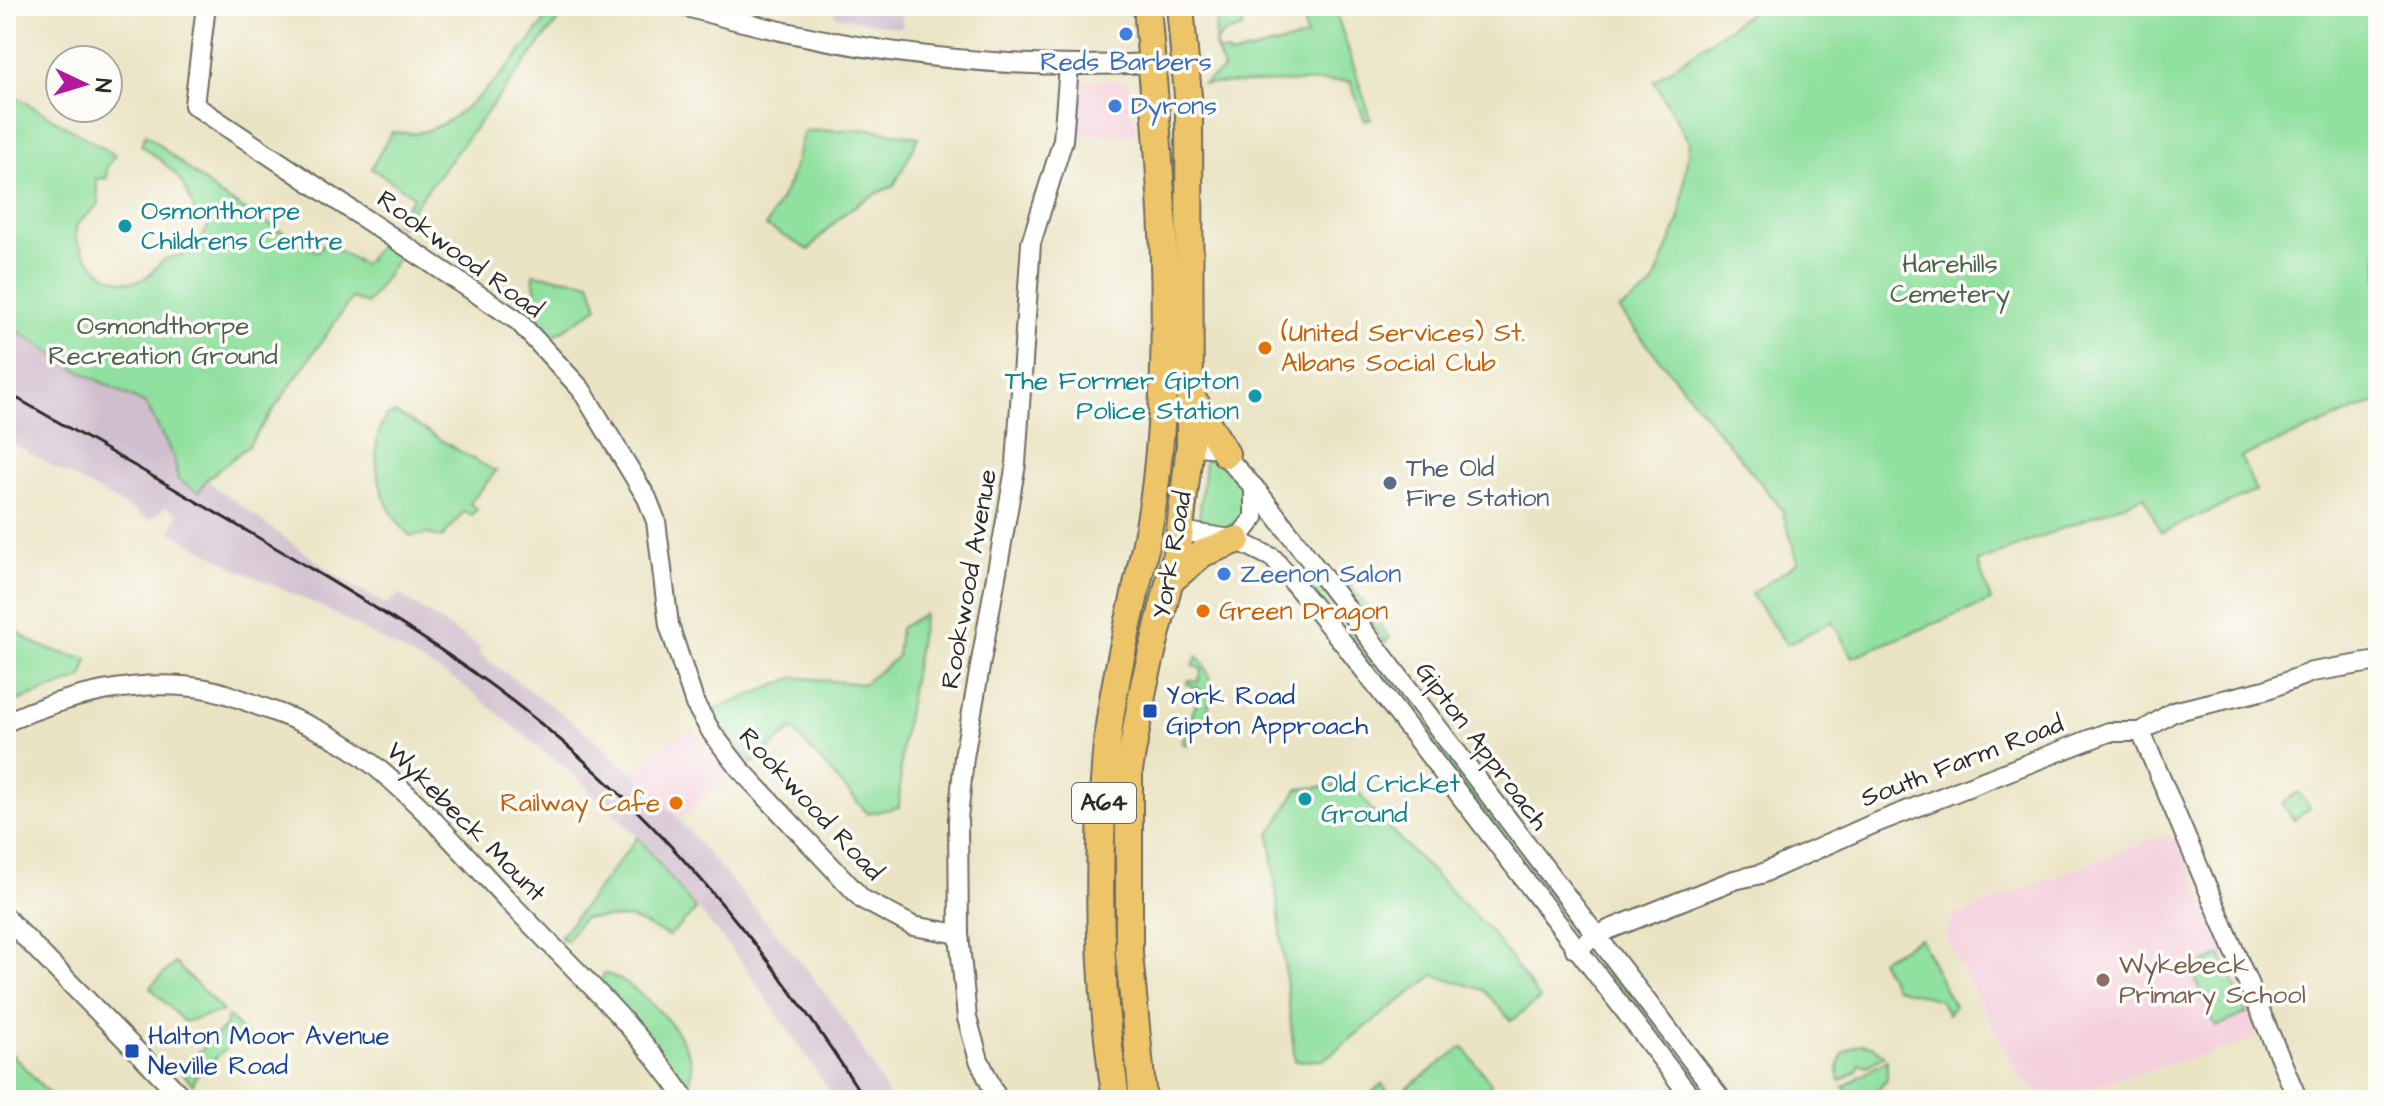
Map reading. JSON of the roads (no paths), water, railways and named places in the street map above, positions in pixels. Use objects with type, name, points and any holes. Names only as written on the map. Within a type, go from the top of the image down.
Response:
[{"type":"highway","name":"York Road","points":[[1116,1100],[1101,949],[1107,743],[1153,512],[1165,381],[1166,292],[1147,6]]},
{"type":"highway","name":"York Road","points":[[1143,1100],[1129,954],[1129,770],[1144,685],[1181,531],[1190,445],[1189,107],[1181,15]]},
{"type":"highway","points":[[1152,63],[1164,62],[1174,53],[1181,15]]},
{"type":"highway","points":[[1190,394],[1226,454]]},
{"type":"highway","points":[[1158,469],[1176,451],[1190,445]]},
{"type":"highway","points":[[1153,512],[1181,531]]},
{"type":"highway","points":[[1171,580],[1203,553],[1237,540]]},
{"type":"street","name":"Rookwood Road","points":[[206,6],[194,105],[518,321],[581,389],[647,498],[656,521],[669,625],[695,704],[712,733],[740,769],[862,899],[913,926],[959,934]]},
{"type":"street","points":[[683,6],[756,25],[975,63],[1069,66],[1152,63]]},
{"type":"street","name":"Rookwood Avenue","points":[[998,1100],[979,1060],[967,1018],[959,934],[958,819],[964,757],[1016,464],[1031,243],[1063,140],[1069,66]]},
{"type":"street","points":[[1190,445],[1212,445],[1226,454]]},
{"type":"street","name":"Gipton Approach","points":[[1226,454],[1722,1100]]},
{"type":"street","points":[[1237,540],[1254,518],[1254,487]]},
{"type":"street","name":"Gipton Approach","points":[[1181,531],[1237,540],[1273,558],[1345,645],[1693,1100]]},
{"type":"street","name":"South Farm Road","points":[[1575,949],[1596,936],[1734,880],[1761,874],[1873,824],[2109,732],[2141,732],[2173,712],[2265,690],[2312,672],[2378,661]]},
{"type":"street","name":"Wykebeck Mount","points":[[6,722],[39,707],[96,693],[143,687],[208,689],[302,721],[346,745],[388,778],[577,970],[637,1035],[686,1100]]},
{"type":"street","points":[[2141,732],[2298,1100]]},
{"type":"street","points":[[6,918],[176,1097]]},
{"type":"railway","points":[[6,392],[353,594],[441,650],[525,711],[623,797],[712,891],[792,993],[865,1100]]},
{"type":"place","name":"Reds Barbers","points":[[1126,34]]},
{"type":"place","name":"Dyrons","points":[[1115,106]]},
{"type":"place","name":"Osmonthorpe Childrens Centre","points":[[125,226]]},
{"type":"place","name":"(United Services) St. Albans Social Club","points":[[1265,348]]},
{"type":"place","name":"The Former Gipton Police Station","points":[[1255,396]]},
{"type":"place","name":"The Old Fire Station","points":[[1390,483]]},
{"type":"place","name":"Zeenon Salon","points":[[1224,574]]},
{"type":"place","name":"Green Dragon","points":[[1203,611]]},
{"type":"place","name":"York Road Gipton Approach","points":[[1150,711]]},
{"type":"place","name":"Old Cricket Ground","points":[[1305,799]]},
{"type":"place","name":"Railway Cafe","points":[[676,803]]},
{"type":"place","name":"Wykebeck Primary School","points":[[2103,980]]},
{"type":"place","name":"Halton Moor Avenue Neville Road","points":[[132,1051]]},
{"type":"park label","name":"Harehills Cemetery","points":[[1950,279]]},
{"type":"park label","name":"Osmondthorpe Recreation Ground","points":[[163,341]]}]
